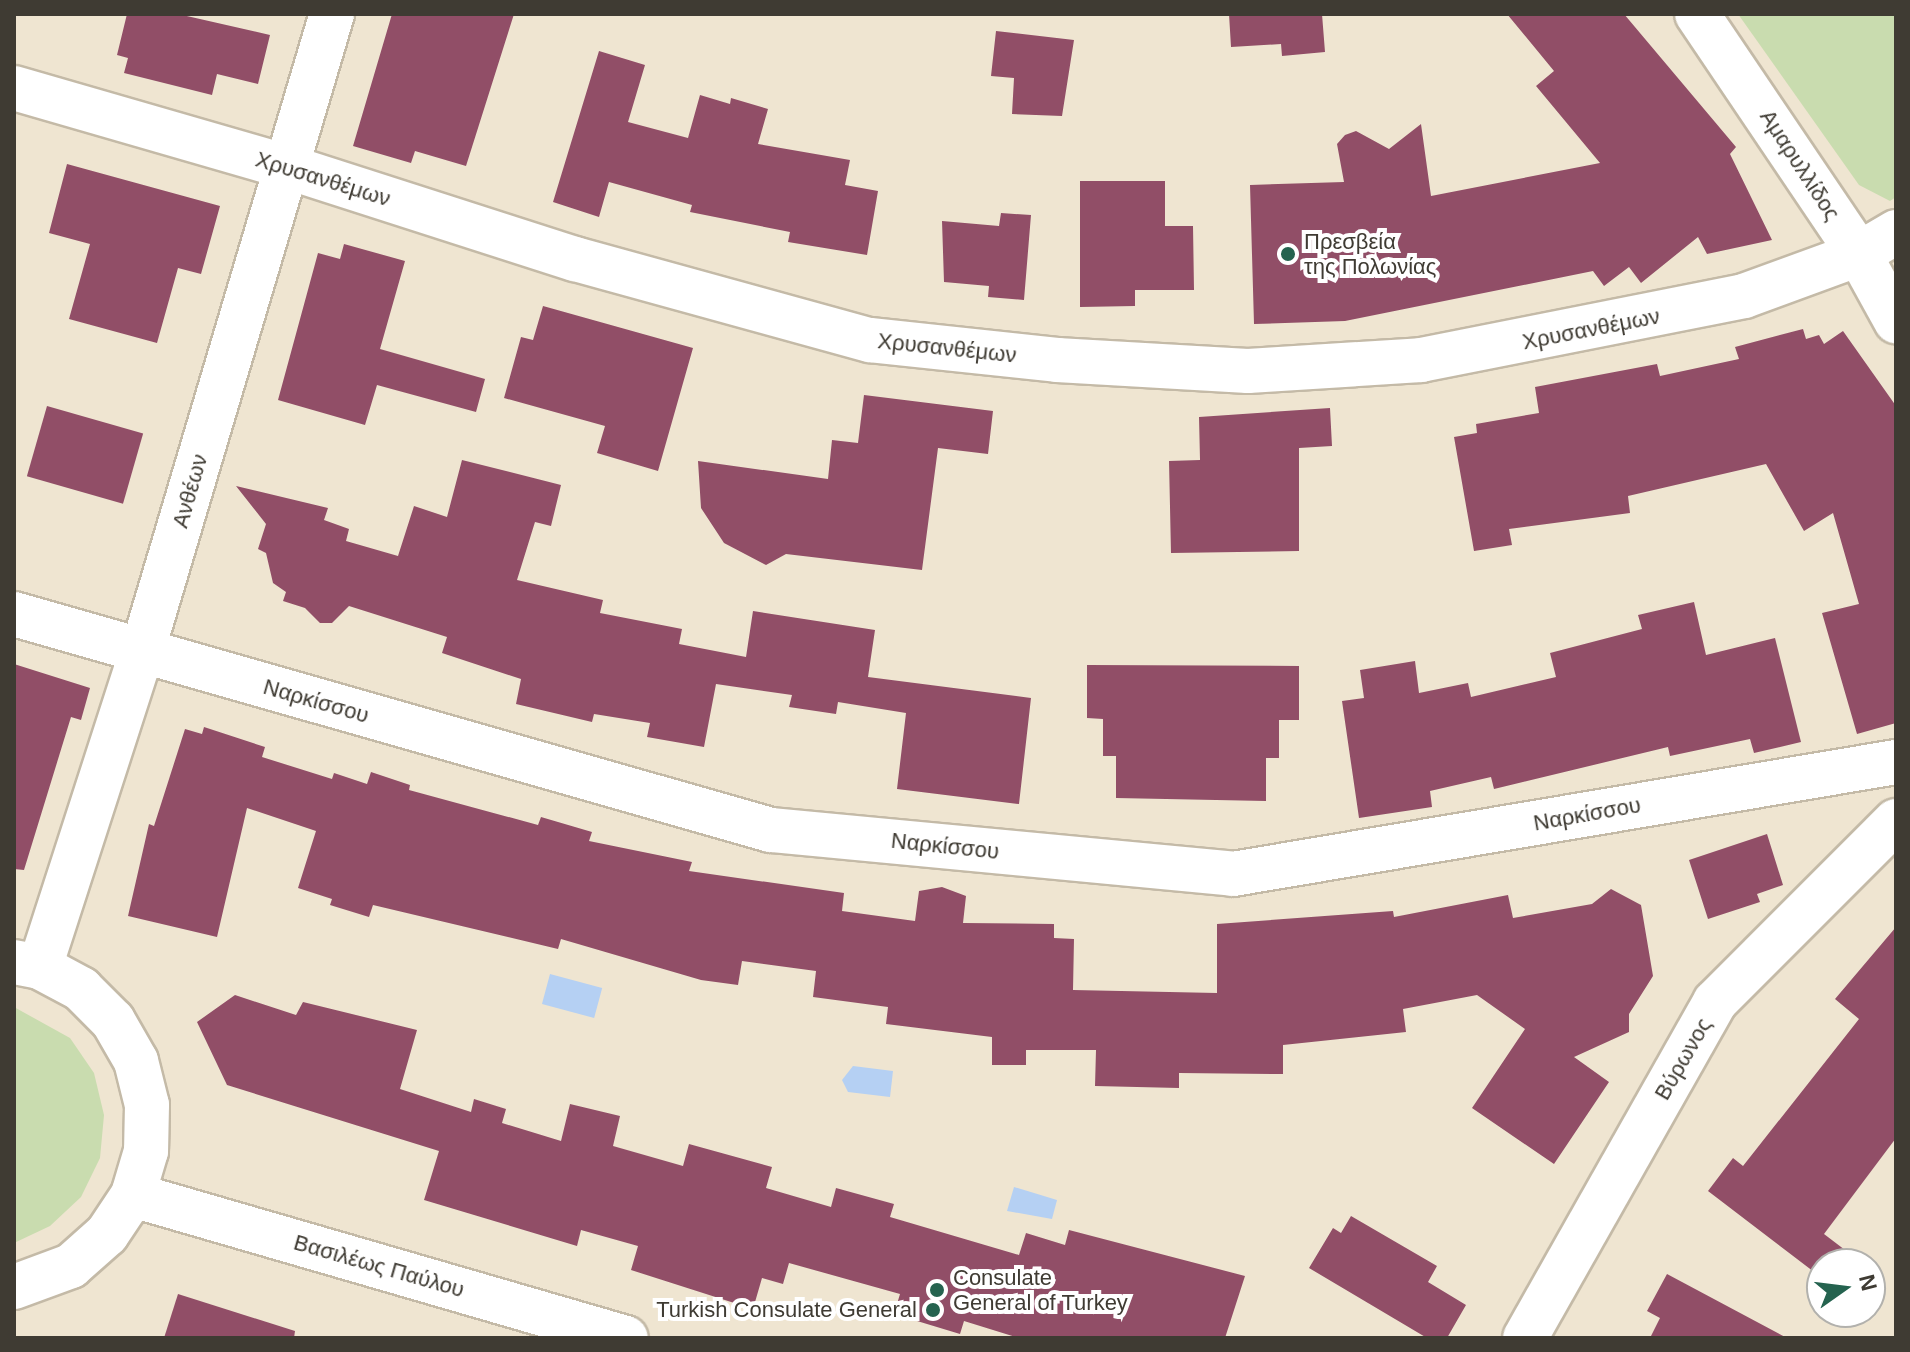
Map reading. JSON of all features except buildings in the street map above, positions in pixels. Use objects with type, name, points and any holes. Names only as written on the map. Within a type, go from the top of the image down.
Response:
[{"type":"street","name":"Ανθέων","points":[[27,964],[142,652],[332,14]]},
{"type":"street","name":"Αμαρυλλίδος","points":[[1697,14],[1859,254],[1896,321]]},
{"type":"street","name":"Χρυσανθέμων","points":[[14,88],[285,166],[575,259],[870,340],[1248,371],[1421,360],[1625,324],[1744,296],[1859,254],[1896,232]]},
{"type":"street","name":"Ναρκίσσου","points":[[14,614],[771,830],[1233,874],[1896,762]]},
{"type":"street","name":"Βύρωνος","points":[[1525,1338],[1715,1002],[1896,821]]},
{"type":"street","points":[[14,1287],[71,1266],[107,1234],[133,1195],[146,1151],[147,1105],[136,1061],[113,1021],[81,989],[27,964]]},
{"type":"street","name":"Βασιλέως Παύλου","points":[[133,1195],[626,1338]]},
{"type":"green space","points":[[1738,14],[1896,14],[1896,197],[1890,201],[1859,185]]},
{"type":"green space","points":[[14,1007],[70,1038],[94,1073],[104,1115],[100,1158],[81,1197],[50,1226],[14,1243]]},
{"type":"water","points":[[550,974],[602,988],[594,1018],[542,1004]]},
{"type":"water","points":[[853,1066],[893,1071],[890,1097],[848,1092],[842,1080]]},
{"type":"water","points":[[1014,1187],[1057,1200],[1052,1219],[1007,1211]]},
{"type":"place","name":"Πρεσβεία της Πολωνίας","points":[[1288,254]]},
{"type":"place","name":"Consulate General of Turkey","points":[[937,1290]]},
{"type":"place","name":"Turkish Consulate General","points":[[933,1310]]}]
